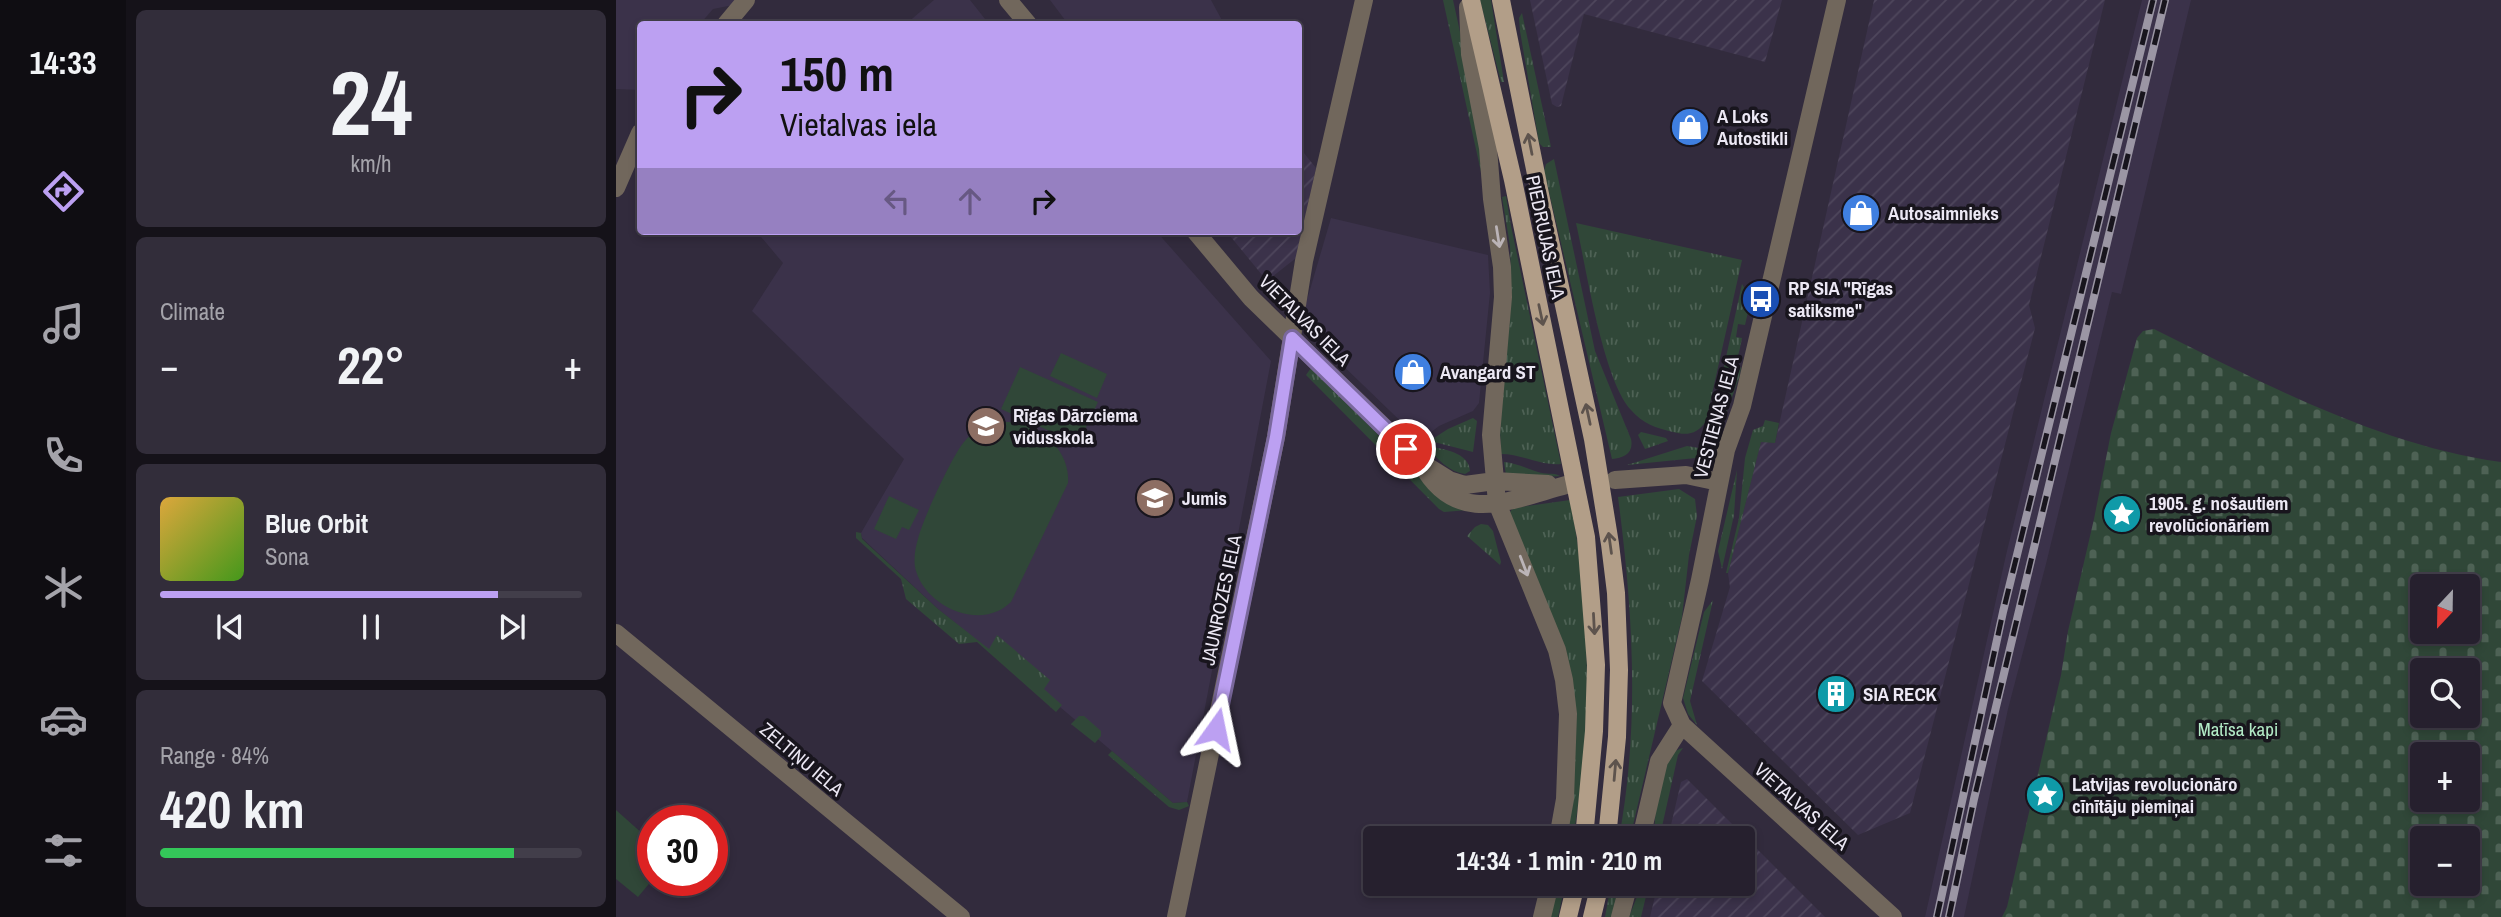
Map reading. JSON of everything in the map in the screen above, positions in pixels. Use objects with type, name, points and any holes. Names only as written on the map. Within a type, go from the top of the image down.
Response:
[{"type":"main road","name":"PIEDRUJAS IELA","points":[[1470,0],[1513,180],[1586,537],[1596,664],[1594,732],[1585,826]]},
{"type":"main road","name":"PIEDRUJAS IELA","points":[[1501,0],[1593,439],[1607,481]]},
{"type":"main road","points":[[1607,481],[1619,670],[1617,737],[1608,826]]},
{"type":"main road","points":[[1568,917],[1573,896]]},
{"type":"main road","points":[[1592,917],[1597,896]]},
{"type":"street","points":[[728,21],[746,0]]},
{"type":"street","points":[[1008,0],[1026,21]]},
{"type":"street","name":"JAUNROZES IELA","points":[[1174,913],[1276,437],[1304,261],[1364,0]]},
{"type":"street","points":[[1470,0],[1470,54],[1488,148],[1502,267],[1503,297],[1491,435],[1497,503],[1557,650],[1564,680],[1568,714],[1565,799],[1560,826]]},
{"type":"street","name":"VESTIENAS IELA","points":[[1682,725],[1671,703],[1700,580],[1726,450],[1742,406],[1837,0]]},
{"type":"street","points":[[616,188],[637,141]]},
{"type":"street","name":"VIETALVAS IELA","points":[[1198,235],[1251,298],[1421,463],[1456,483],[1496,481],[1566,485],[1479,505],[1457,501],[1442,492],[1430,480],[1421,463]]},
{"type":"street","points":[[1607,481],[1686,475],[1719,482]]},
{"type":"street","name":"ZELTIŅU IELA","points":[[616,633],[961,917]]},
{"type":"street","points":[[1644,826],[1659,761],[1682,725]]},
{"type":"street","name":"VIETALVAS IELA","points":[[1682,725],[1893,917]]},
{"type":"street","points":[[1542,917],[1547,896]]},
{"type":"street","points":[[1620,917],[1626,896]]},
{"type":"shaded area","points":[[616,0],[742,0],[738,4],[713,9],[703,21],[637,21],[637,90],[616,89]]},
{"type":"shaded area","points":[[934,0],[970,0],[987,21],[910,21]]},
{"type":"shaded area","points":[[1050,0],[1211,0],[1222,21],[1066,21]]},
{"type":"shaded area","points":[[1530,0],[1782,0],[1765,62],[1584,14],[1561,106],[1557,107],[1552,104]]},
{"type":"shaded area","points":[[1874,0],[2105,0],[2029,305],[2035,328],[1910,813],[1858,835],[1702,681],[1730,587],[1728,573],[1761,441],[1775,443]]},
{"type":"shaded area","points":[[2142,0],[2191,0],[2121,294],[2112,292],[2008,709],[1964,917],[1925,917],[2006,555]]},
{"type":"shaded area","points":[[1302,151],[1316,168],[1302,231]]},
{"type":"shaded area","points":[[1331,218],[1488,255],[1490,293],[1479,403],[1473,411],[1439,426],[1425,437],[1418,438],[1305,329],[1302,317]]},
{"type":"shaded area","points":[[759,235],[1160,235],[1271,361],[1187,802],[1173,803],[938,609],[862,538],[861,533],[904,459],[752,311],[783,263]]},
{"type":"shaded area","points":[[1229,235],[1301,235],[1296,258],[1267,281]]},
{"type":"shaded area","points":[[1687,779],[1734,826],[1671,826],[1681,782]]},
{"type":"shaded area","points":[[1755,847],[1825,917],[1650,917],[1655,896],[1755,896]]},
{"type":"green space","points":[[1443,0],[1453,0],[1480,123],[1485,190]]},
{"type":"green space","points":[[1480,0],[1491,0],[1504,82],[1501,82]]},
{"type":"green space","points":[[1522,13],[1551,147],[1543,147],[1539,143],[1520,31],[1519,18]]},
{"type":"green space","points":[[1554,159],[1595,351],[1632,444],[1624,456],[1612,459],[1544,171],[1546,164]]},
{"type":"green space","points":[[1506,196],[1561,464],[1501,454],[1500,431],[1511,278],[1510,246],[1502,197]]},
{"type":"green space","points":[[1576,223],[1742,260],[1706,421],[1696,431],[1678,433],[1650,425],[1631,410],[1621,395],[1604,349]]},
{"type":"green space","points":[[1742,284],[1751,299],[1745,325],[1738,324],[1736,337],[1742,338],[1737,358],[1723,371]]},
{"type":"green space","name":"Matīsa kapi","points":[[2154,329],[2279,390],[2367,427],[2456,454],[2501,462],[2501,917],[2002,917],[2007,907],[2061,675],[2111,433],[2137,338],[2143,331]]},
{"type":"green space","points":[[1061,353],[1107,374],[1097,398],[1050,376]]},
{"type":"green space","points":[[1020,367],[1098,402],[1078,444],[1001,409]]},
{"type":"green space","points":[[1741,367],[1715,444],[1709,439],[1721,386],[1724,380]]},
{"type":"green space","points":[[1311,368],[1443,499],[1468,510],[1444,512],[1439,509],[1306,375]]},
{"type":"green space","points":[[1473,418],[1477,421],[1473,452],[1434,442],[1434,438],[1448,429]]},
{"type":"green space","points":[[1765,420],[1779,423],[1775,443],[1761,442],[1726,573],[1739,518],[1745,458],[1753,430],[1763,426]]},
{"type":"green space","points":[[1000,422],[1026,425],[1048,438],[1063,458],[1068,483],[1011,602],[986,615],[961,613],[938,601],[928,592],[916,571],[915,551],[931,504],[959,449],[976,431]]},
{"type":"green space","points":[[1641,432],[1666,438],[1668,441],[1645,449],[1638,435]]},
{"type":"green space","points":[[1427,446],[1460,456],[1469,465],[1470,471],[1465,474],[1449,468]]},
{"type":"green space","points":[[1687,446],[1711,450],[1696,458],[1627,465]]},
{"type":"green space","points":[[1504,462],[1560,476],[1518,479],[1506,475]]},
{"type":"green space","points":[[1737,470],[1734,515],[1722,569],[1718,551]]},
{"type":"green space","points":[[1679,489],[1695,499],[1697,516],[1689,555],[1682,617],[1633,826],[1621,826],[1630,753],[1632,668],[1618,497]]},
{"type":"green space","points":[[889,496],[919,510],[909,530],[902,527],[896,539],[874,529]]},
{"type":"green space","points":[[1570,500],[1582,583],[1587,669],[1584,755],[1575,826],[1567,826],[1574,733],[1510,512],[1513,508]]},
{"type":"green space","points":[[1481,524],[1488,525],[1493,531],[1500,565],[1467,536]]},
{"type":"green space","points":[[856,532],[861,533],[862,539],[938,609],[989,649],[997,635],[1050,680],[1044,689],[1062,705],[1056,712],[977,642],[959,644],[906,599],[901,579],[856,538]]},
{"type":"green space","points":[[1713,600],[1690,701],[1697,725],[1688,714],[1683,698],[1704,612]]},
{"type":"green space","points":[[1079,716],[1084,716],[1101,731],[1101,736],[1095,743],[1071,724]]},
{"type":"green space","points":[[1683,748],[1678,755],[1662,826],[1654,826],[1661,771],[1673,753]]},
{"type":"green space","points":[[1112,751],[1173,803],[1187,802],[1189,806],[1179,810],[1169,807],[1108,755]]},
{"type":"green space","points":[[616,810],[637,829],[639,896],[638,897],[616,879]]},
{"type":"green space","points":[[1554,896],[1562,896],[1558,917],[1549,917]]},
{"type":"green space","points":[[1609,896],[1616,896],[1612,917],[1605,917]]},
{"type":"green space","points":[[1637,896],[1646,896],[1641,917],[1629,917]]},
{"type":"railway","points":[[1937,917],[2003,612],[2153,0]]},
{"type":"railway","points":[[1949,917],[1974,799],[2165,0]]},
{"type":"place","name":"A Loks Autostikli","points":[[1690,127]]},
{"type":"place","name":"Autosaimnieks","points":[[1861,213]]},
{"type":"place","name":"RP SIA \"Rīgas satiksme\"","points":[[1761,299]]},
{"type":"place","name":"Avangard ST","points":[[1413,372]]},
{"type":"place","name":"Rīgas Dārzciema vidusskola","points":[[986,426]]},
{"type":"place","name":"Jumis","points":[[1155,498]]},
{"type":"place","name":"1905. g. nošautiem revolūcionāriem","points":[[2122,514]]},
{"type":"place","name":"SIA RECK","points":[[1836,694]]},
{"type":"place","name":"Latvijas revolucionāro cīnītāju piemiņai","points":[[2045,795]]},
{"type":"route","points":[[1216,729],[1276,437],[1292,338],[1406,449]]}]
